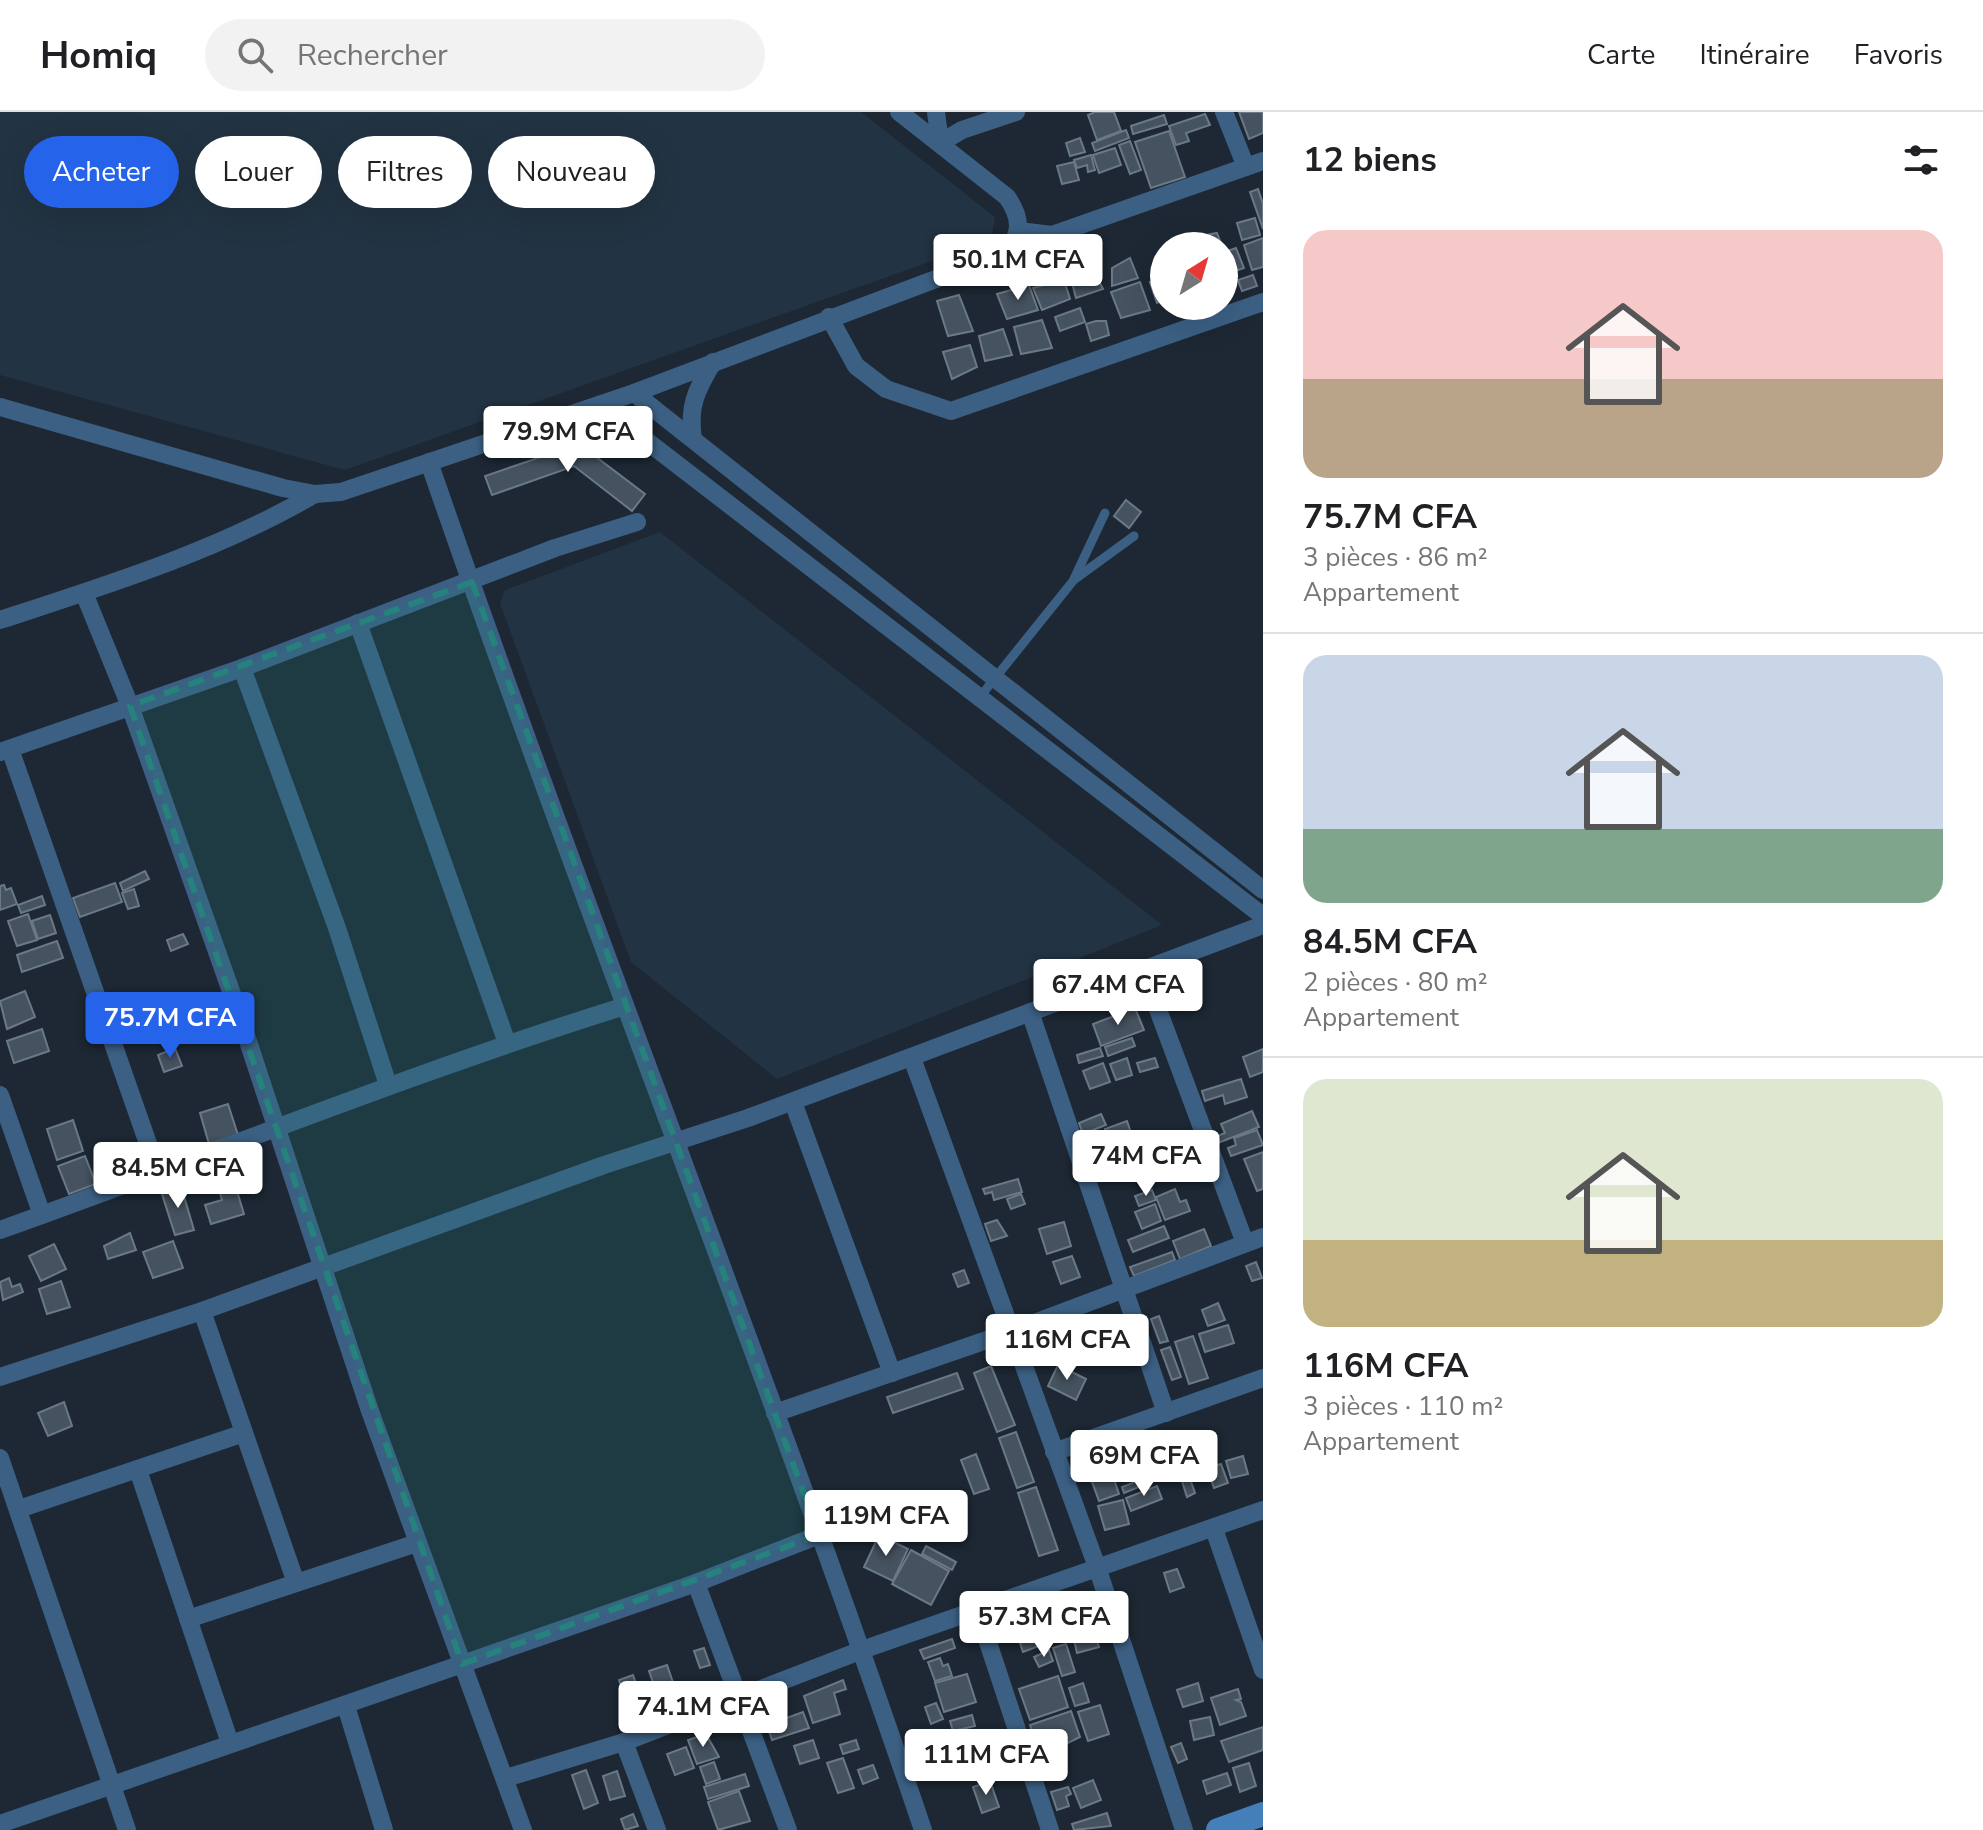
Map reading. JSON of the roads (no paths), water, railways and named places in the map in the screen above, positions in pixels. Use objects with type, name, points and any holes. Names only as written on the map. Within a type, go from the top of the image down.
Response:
[{"type":"main road","points":[[1218,1830],[1263,1814]]},
{"type":"street","points":[[0,407],[315,494],[341,492],[634,393],[1002,254],[1014,243],[1019,231],[1015,209],[1007,197],[899,112]]},
{"type":"street","points":[[936,112],[940,143]]},
{"type":"street","points":[[940,143],[962,130],[1016,112]]},
{"type":"street","points":[[1019,231],[1052,235],[1254,164],[1224,112]]},
{"type":"street","points":[[829,317],[856,366],[886,389],[951,411],[1263,302]]},
{"type":"street","points":[[693,439],[689,415],[694,393],[713,362]]},
{"type":"street","points":[[634,393],[1263,890]]},
{"type":"street","points":[[600,405],[1263,916]]},
{"type":"street","points":[[429,462],[673,1142],[862,1650],[923,1830]]},
{"type":"street","points":[[0,620],[84,593],[263,524],[315,494]]},
{"type":"street","points":[[159,1175],[5,750],[242,668],[555,548],[637,522]]},
{"type":"street","points":[[84,593],[130,706],[417,1543],[523,1830]]},
{"type":"street","points":[[358,623],[507,1043]]},
{"type":"street","points":[[242,668],[337,928],[388,1085]]},
{"type":"street","points":[[0,1377],[202,1311],[793,1102],[1263,925]]},
{"type":"street","points":[[1144,972],[1245,1243]]},
{"type":"street","points":[[0,1230],[159,1175],[388,1085],[625,1006]]},
{"type":"street","points":[[1030,1012],[1127,1288],[1166,1413]]},
{"type":"street","points":[[912,1058],[1097,1567],[1184,1830]]},
{"type":"street","points":[[0,1095],[42,1215]]},
{"type":"street","points":[[793,1102],[892,1373]]},
{"type":"street","points":[[775,1413],[1010,1332],[1263,1237]]},
{"type":"street","points":[[202,1311],[296,1583]]},
{"type":"street","points":[[1054,1452],[1263,1378]]},
{"type":"street","points":[[19,1509],[244,1433]]},
{"type":"street","points":[[0,1458],[127,1830]]},
{"type":"street","points":[[138,1470],[230,1743]]},
{"type":"street","points":[[506,1778],[624,1742],[862,1650],[1263,1510]]},
{"type":"street","points":[[1214,1529],[1263,1670]]},
{"type":"street","points":[[0,1824],[696,1583],[819,1535]]},
{"type":"street","points":[[188,1619],[417,1543]]},
{"type":"street","points":[[696,1583],[788,1830]]},
{"type":"street","points":[[977,1609],[1050,1830]]},
{"type":"street","points":[[346,1706],[378,1828]]},
{"type":"street","points":[[624,1742],[657,1830]]},
{"type":"lane","points":[[979,698],[1073,581],[1105,513]]},
{"type":"lane","points":[[1073,581],[1134,536]]}]
